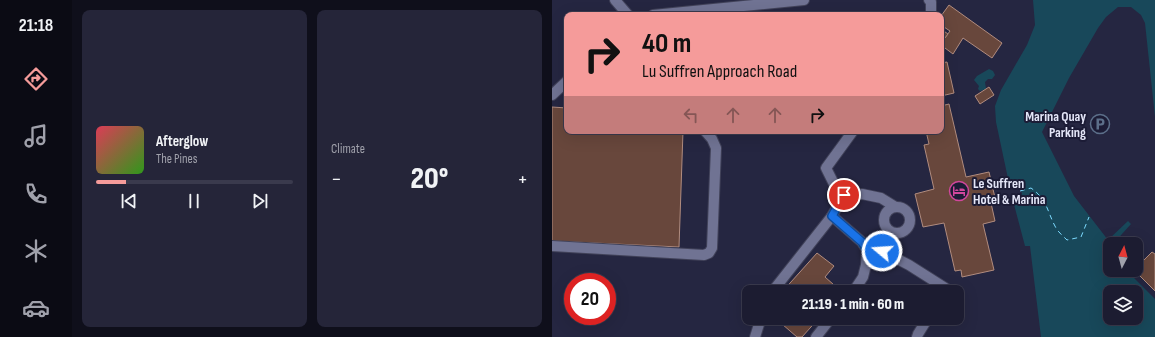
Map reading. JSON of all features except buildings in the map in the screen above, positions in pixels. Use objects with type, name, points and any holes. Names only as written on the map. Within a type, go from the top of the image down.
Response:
[{"type":"street","points":[[615,0],[625,12]]},
{"type":"street","points":[[683,12],[804,0]]},
{"type":"street","points":[[929,0],[931,2],[931,12]]},
{"type":"street","points":[[552,95],[564,84]]},
{"type":"street","points":[[552,246],[704,255],[709,253],[712,248],[716,148],[708,134]]},
{"type":"street","points":[[844,195],[834,184],[826,168],[851,134]]},
{"type":"street","points":[[844,195],[862,194],[882,198],[894,206]]},
{"type":"street","points":[[778,285],[832,216],[844,195]]},
{"type":"street","points":[[832,216],[862,242],[867,250],[866,265],[863,277],[858,285]]},
{"type":"street","points":[[867,250],[875,249],[882,251],[909,265],[941,285]]},
{"type":"street","points":[[755,337],[759,325]]},
{"type":"street","points":[[816,337],[825,325]]},
{"type":"street","points":[[918,337],[918,334],[924,325]]},
{"type":"water","points":[[1033,0],[1155,0],[1155,117],[1145,23],[1141,15],[1131,7],[1118,7],[1106,17],[1098,28],[1069,78],[1042,132],[1074,196],[1106,237],[1103,237],[1103,277],[1133,277],[1141,285],[1103,285],[1103,325],[1143,325],[1143,287],[1155,299],[1155,337],[1041,337],[1030,246],[1025,246],[1012,197],[1022,194],[1020,186],[1010,188],[996,122],[995,106],[1001,90],[1027,45],[1035,25]]},
{"type":"water","points":[[989,69],[993,71],[995,75],[992,79],[988,79],[985,82],[986,89],[980,91],[978,89],[979,86],[974,80],[977,76]]},
{"type":"water","points":[[1128,221],[1131,224],[1119,237],[1111,237]]},
{"type":"ferry route","points":[[1020,191],[1031,188],[1041,197],[1056,228],[1067,240],[1081,237],[1089,217]]},
{"type":"place","name":"Marina Quay Parking","points":[[1100,124]]},
{"type":"place","name":"Le Suffren Hotel & Marina","points":[[959,191]]},
{"type":"route","points":[[844,195],[832,216],[856,236],[867,250],[875,249],[882,251]]}]
